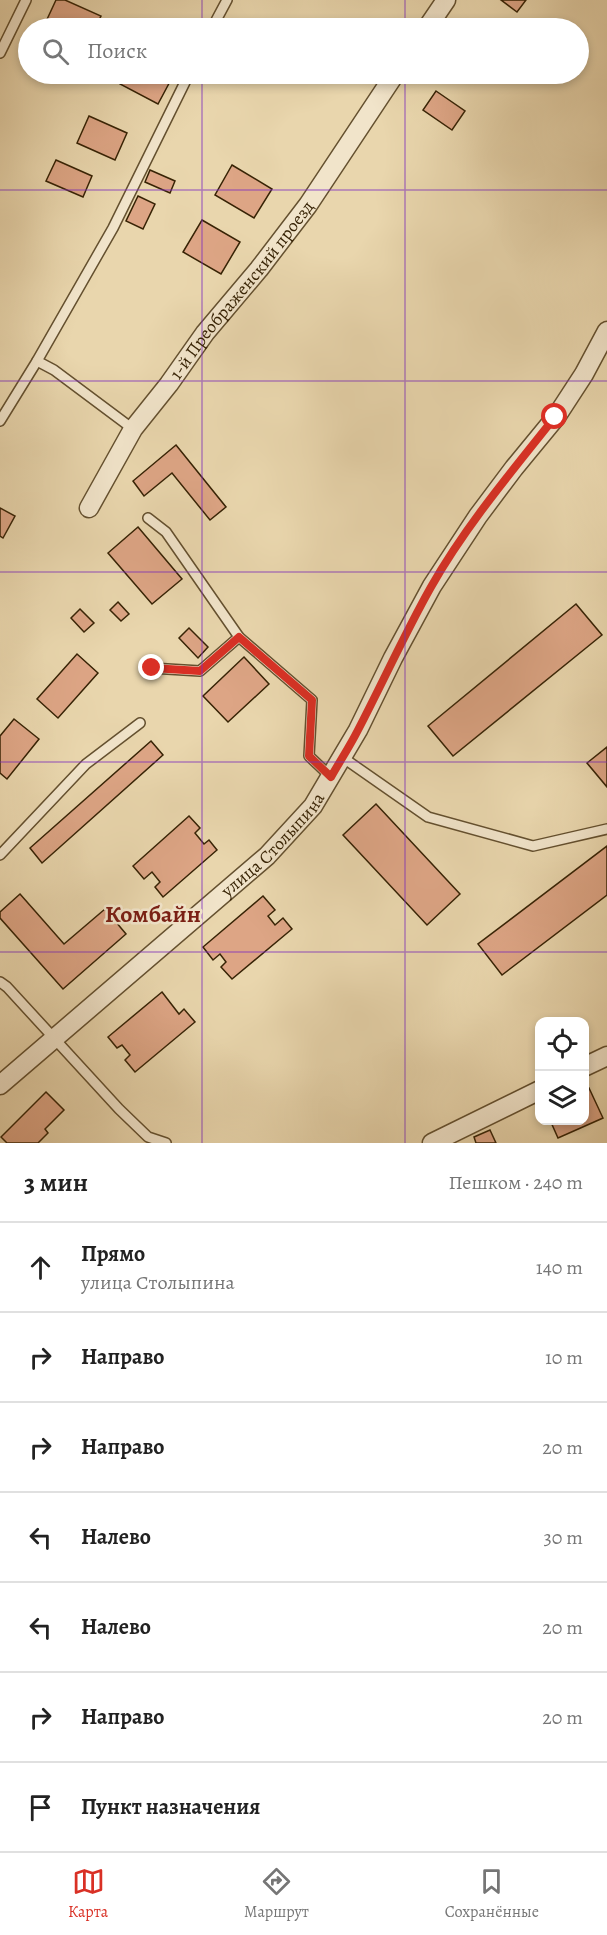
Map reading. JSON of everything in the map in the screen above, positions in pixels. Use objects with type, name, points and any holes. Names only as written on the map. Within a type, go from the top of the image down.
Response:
[{"type":"street","points":[[434,18],[446,0]]},
{"type":"street","name":"1-й Преображенский проезд","points":[[89,508],[133,429],[205,333],[259,269],[308,205],[388,84]]},
{"type":"street","name":"улица Столыпина","points":[[0,1085],[267,856],[313,806],[358,730],[432,585],[478,516],[555,417],[584,374],[607,331]]},
{"type":"street","points":[[589,1065],[607,1056]]},
{"type":"street","points":[[432,1143],[535,1092]]},
{"type":"lane","points":[[0,53],[26,0]]},
{"type":"lane","points":[[217,18],[226,0]]},
{"type":"lane","points":[[0,421],[113,228],[184,84]]},
{"type":"lane","points":[[37,361],[54,370],[133,429]]},
{"type":"lane","points":[[148,518],[166,532],[239,637],[312,700],[309,756],[331,777]]},
{"type":"lane","points":[[152,668],[200,671],[239,637]]},
{"type":"lane","points":[[0,855],[86,764],[140,723]]},
{"type":"lane","points":[[342,757],[428,817],[533,846],[607,829]]},
{"type":"lane","points":[[0,981],[147,1140],[166,1143]]},
{"type":"building","points":[[56,0],[65,0],[101,16],[100,18],[48,18]]},
{"type":"building","points":[[501,0],[526,0],[517,12]]},
{"type":"building","points":[[120,84],[169,84],[158,104]]},
{"type":"building","points":[[436,91],[465,111],[452,130],[423,110]]},
{"type":"building","points":[[89,116],[127,133],[115,160],[77,143]]},
{"type":"building","points":[[56,160],[92,176],[83,197],[46,181]]},
{"type":"building","points":[[232,165],[272,189],[254,218],[215,195]]},
{"type":"building","points":[[150,170],[175,181],[170,193],[145,182]]},
{"type":"building","points":[[138,196],[155,204],[143,229],[126,221]]},
{"type":"building","points":[[202,220],[240,242],[221,274],[183,252]]},
{"type":"building","points":[[176,445],[226,507],[210,520],[172,473],[144,496],[133,481]]},
{"type":"building","points":[[0,508],[15,516],[3,538],[0,536]]},
{"type":"building","points":[[138,527],[182,579],[152,604],[108,553]]},
{"type":"building","points":[[118,602],[129,614],[121,621],[110,610]]},
{"type":"building","points":[[576,604],[602,635],[453,756],[428,726]]},
{"type":"building","points":[[80,609],[94,623],[84,632],[71,618]]},
{"type":"building","points":[[189,628],[208,647],[198,658],[179,638]]},
{"type":"building","points":[[77,654],[98,673],[58,718],[37,699]]},
{"type":"building","points":[[244,657],[269,684],[228,722],[203,696]]},
{"type":"building","points":[[14,719],[39,739],[7,779],[0,773],[0,736]]},
{"type":"building","points":[[151,741],[163,755],[42,863],[30,848]]},
{"type":"building","points":[[607,747],[607,787],[587,763]]},
{"type":"building","points":[[376,804],[460,894],[427,925],[343,835]]},
{"type":"building","points":[[189,816],[200,828],[195,833],[204,844],[209,840],[217,850],[163,897],[155,887],[160,882],[152,872],[144,879],[133,866]]},
{"type":"building","points":[[607,846],[607,895],[502,975],[478,944]]},
{"type":"building","points":[[20,894],[64,944],[105,909],[126,934],[63,989],[0,918],[0,912]]},
{"type":"building","points":[[263,896],[275,910],[268,916],[275,925],[283,918],[292,929],[232,979],[221,967],[226,962],[220,954],[213,960],[203,947]]},
{"type":"building","points":[[162,992],[179,1014],[184,1009],[195,1022],[135,1072],[125,1060],[130,1055],[122,1045],[117,1048],[108,1037]]},
{"type":"building","points":[[589,1088],[603,1118],[589,1124]]},
{"type":"building","points":[[46,1092],[64,1110],[45,1129],[48,1133],[38,1143],[7,1143],[1,1137]]},
{"type":"building","points":[[552,1125],[587,1125],[558,1138]]},
{"type":"building","points":[[490,1130],[496,1143],[476,1143],[474,1137]]},
{"type":"district","name":"Комбайн","points":[[153,914]]},
{"type":"route","points":[[152,668],[200,671],[239,637],[312,700],[309,756],[331,777],[358,730],[432,585],[478,516],[555,417]]}]
